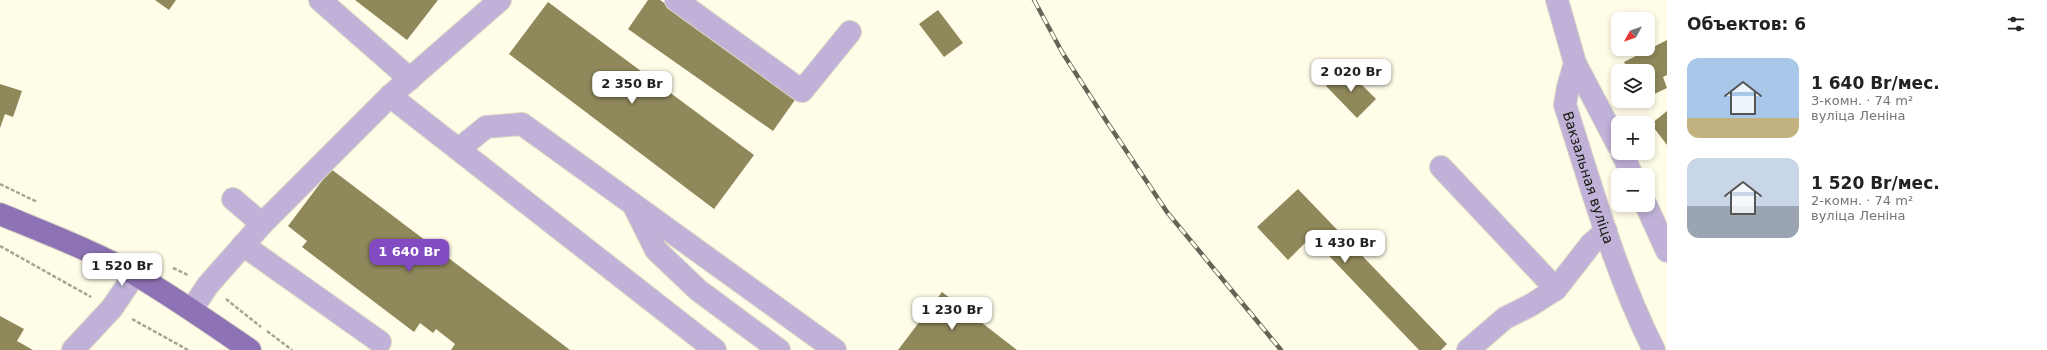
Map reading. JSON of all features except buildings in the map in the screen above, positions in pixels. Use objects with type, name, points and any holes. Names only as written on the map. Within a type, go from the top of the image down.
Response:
[{"type":"main road","points":[[0,214],[66,241],[134,274],[192,309],[250,350]]},
{"type":"street","points":[[320,0],[410,79]]},
{"type":"street","points":[[192,309],[208,285],[262,224],[390,96],[500,0]]},
{"type":"street","points":[[676,0],[802,91],[850,32]]},
{"type":"street","name":"Вакзальная вуліца","points":[[1557,0],[1575,63],[1565,106],[1606,231],[1638,319],[1654,350]]},
{"type":"street","points":[[1575,63],[1611,132]]},
{"type":"street","points":[[390,96],[715,350]]},
{"type":"street","points":[[459,149],[486,127],[522,124],[835,350]]},
{"type":"street","points":[[1441,166],[1556,289]]},
{"type":"street","points":[[233,199],[262,224]]},
{"type":"street","points":[[634,205],[656,250],[698,290],[780,350]]},
{"type":"street","points":[[1649,212],[1667,251]]},
{"type":"street","points":[[1468,350],[1505,318],[1531,306],[1556,289],[1591,244],[1606,231]]},
{"type":"street","points":[[243,245],[380,342]]},
{"type":"street","points":[[73,350],[112,308],[134,274]]},
{"type":"railway","points":[[1034,0],[1062,52],[1167,212],[1281,350]]}]
